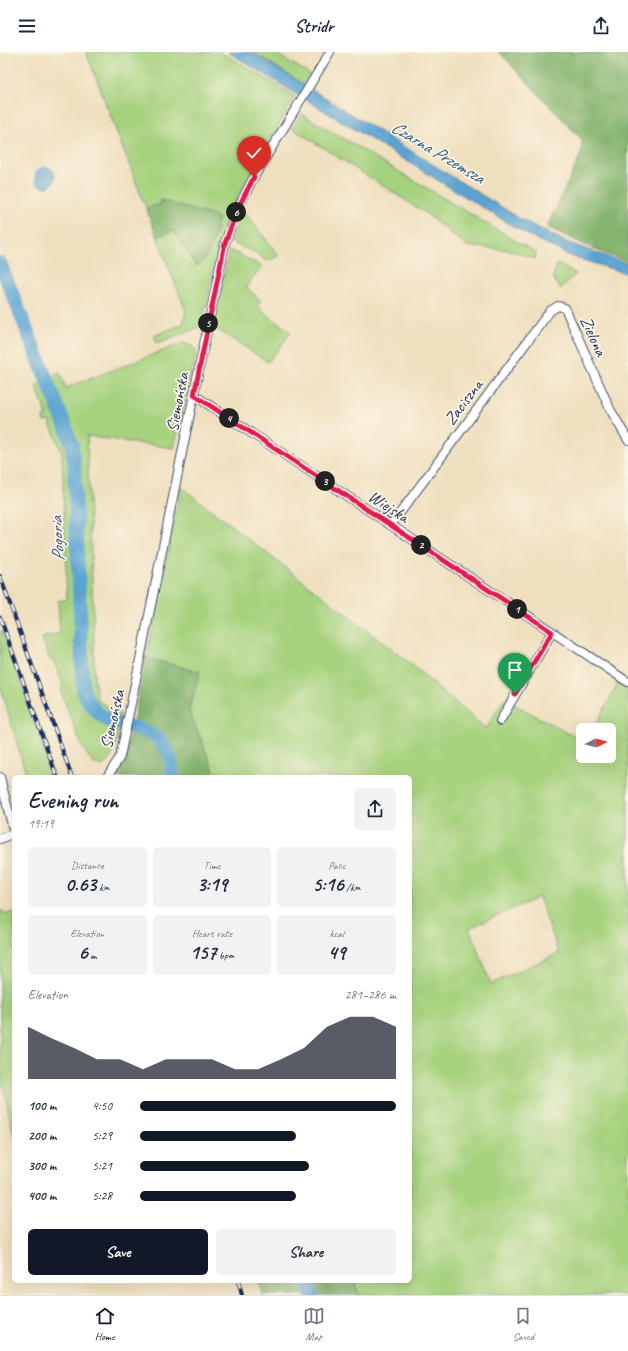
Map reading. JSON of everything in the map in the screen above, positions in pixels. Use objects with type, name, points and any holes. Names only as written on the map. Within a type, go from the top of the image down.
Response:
[{"type":"street","name":"Siemońska","points":[[108,775],[120,757],[225,243],[238,208],[254,177],[330,52]]},
{"type":"street","name":"Zaciszna","points":[[391,525],[550,311],[558,306],[565,308]]},
{"type":"street","name":"Zielona","points":[[565,308],[610,409],[628,440]]},
{"type":"street","name":"Wiejska","points":[[194,395],[628,682]]},
{"type":"street","points":[[500,721],[552,632]]},
{"type":"street","points":[[0,777],[12,825]]},
{"type":"street","points":[[0,839],[12,834]]},
{"type":"green space","points":[[86,52],[221,52],[295,96],[229,212],[221,236],[202,323],[195,329],[157,343],[154,336],[183,324],[186,311],[157,237],[173,229],[196,266],[161,201],[161,204],[146,208]]},
{"type":"green space","points":[[254,52],[273,52],[310,74],[303,84]]},
{"type":"green space","points":[[499,52],[628,52],[628,262],[599,251],[547,227],[581,154],[582,140]]},
{"type":"green space","points":[[302,114],[536,253],[535,259],[509,250],[467,246],[424,212],[292,128]]},
{"type":"green space","points":[[161,200],[219,218],[209,251],[202,262],[197,266],[173,230],[157,237],[146,208],[161,204]]},
{"type":"green space","points":[[242,209],[279,256],[266,261],[258,254],[231,242]]},
{"type":"green space","points":[[229,250],[262,266],[246,287],[260,300],[259,307],[264,313],[291,332],[268,362],[212,326]]},
{"type":"green space","points":[[557,264],[576,274],[560,289],[553,277]]},
{"type":"green space","points":[[183,343],[192,346],[197,351],[174,448],[87,436],[94,675],[97,700],[120,714],[118,735],[114,750],[107,762],[102,766],[93,763],[82,747],[61,692],[63,685],[54,661],[50,660],[42,638],[60,633],[58,601],[67,599],[62,452],[49,421],[44,422],[43,417],[47,415],[36,386],[59,372],[66,388]]},
{"type":"green space","points":[[181,487],[413,666],[486,729],[504,699],[576,737],[576,763],[616,763],[616,723],[597,723],[618,683],[628,689],[628,1295],[359,1295],[355,1283],[412,1283],[412,775],[214,775],[213,769],[189,710],[199,672],[146,658]],"holes":[[[539,897],[559,953],[491,984],[469,928]]]},
{"type":"green space","points":[[0,631],[2,631],[53,775],[26,775],[0,685]]},
{"type":"green space","points":[[146,658],[200,672],[189,710],[213,769],[214,775],[110,775],[121,758],[130,737]]},
{"type":"green space","points":[[0,910],[8,914],[12,913],[12,1128],[0,1070]]},
{"type":"green space","points":[[259,1283],[355,1283],[359,1295],[262,1295]]},
{"type":"water","points":[[228,52],[251,52],[519,218],[566,242],[628,264],[628,274],[570,256],[526,234]]},
{"type":"water","points":[[45,167],[52,170],[55,177],[52,184],[45,187],[38,184],[35,177],[38,170]]},
{"type":"waterway","name":"Pogoria","points":[[0,263],[72,445],[83,690],[92,706],[106,719],[117,724],[141,730],[157,738],[162,743],[169,756],[172,775]]},
{"type":"waterway","name":"Pogoria","points":[[308,1283],[312,1295]]},
{"type":"railway","points":[[0,576],[71,775]]},
{"type":"railway","points":[[0,617],[56,775]]},
{"type":"railway","points":[[239,1283],[242,1295]]},
{"type":"route","points":[[254,177],[238,208],[225,243],[194,395],[552,632],[515,694]]},
{"type":"water label","name":"Czarna Przemsza","points":[[438,152]]}]
